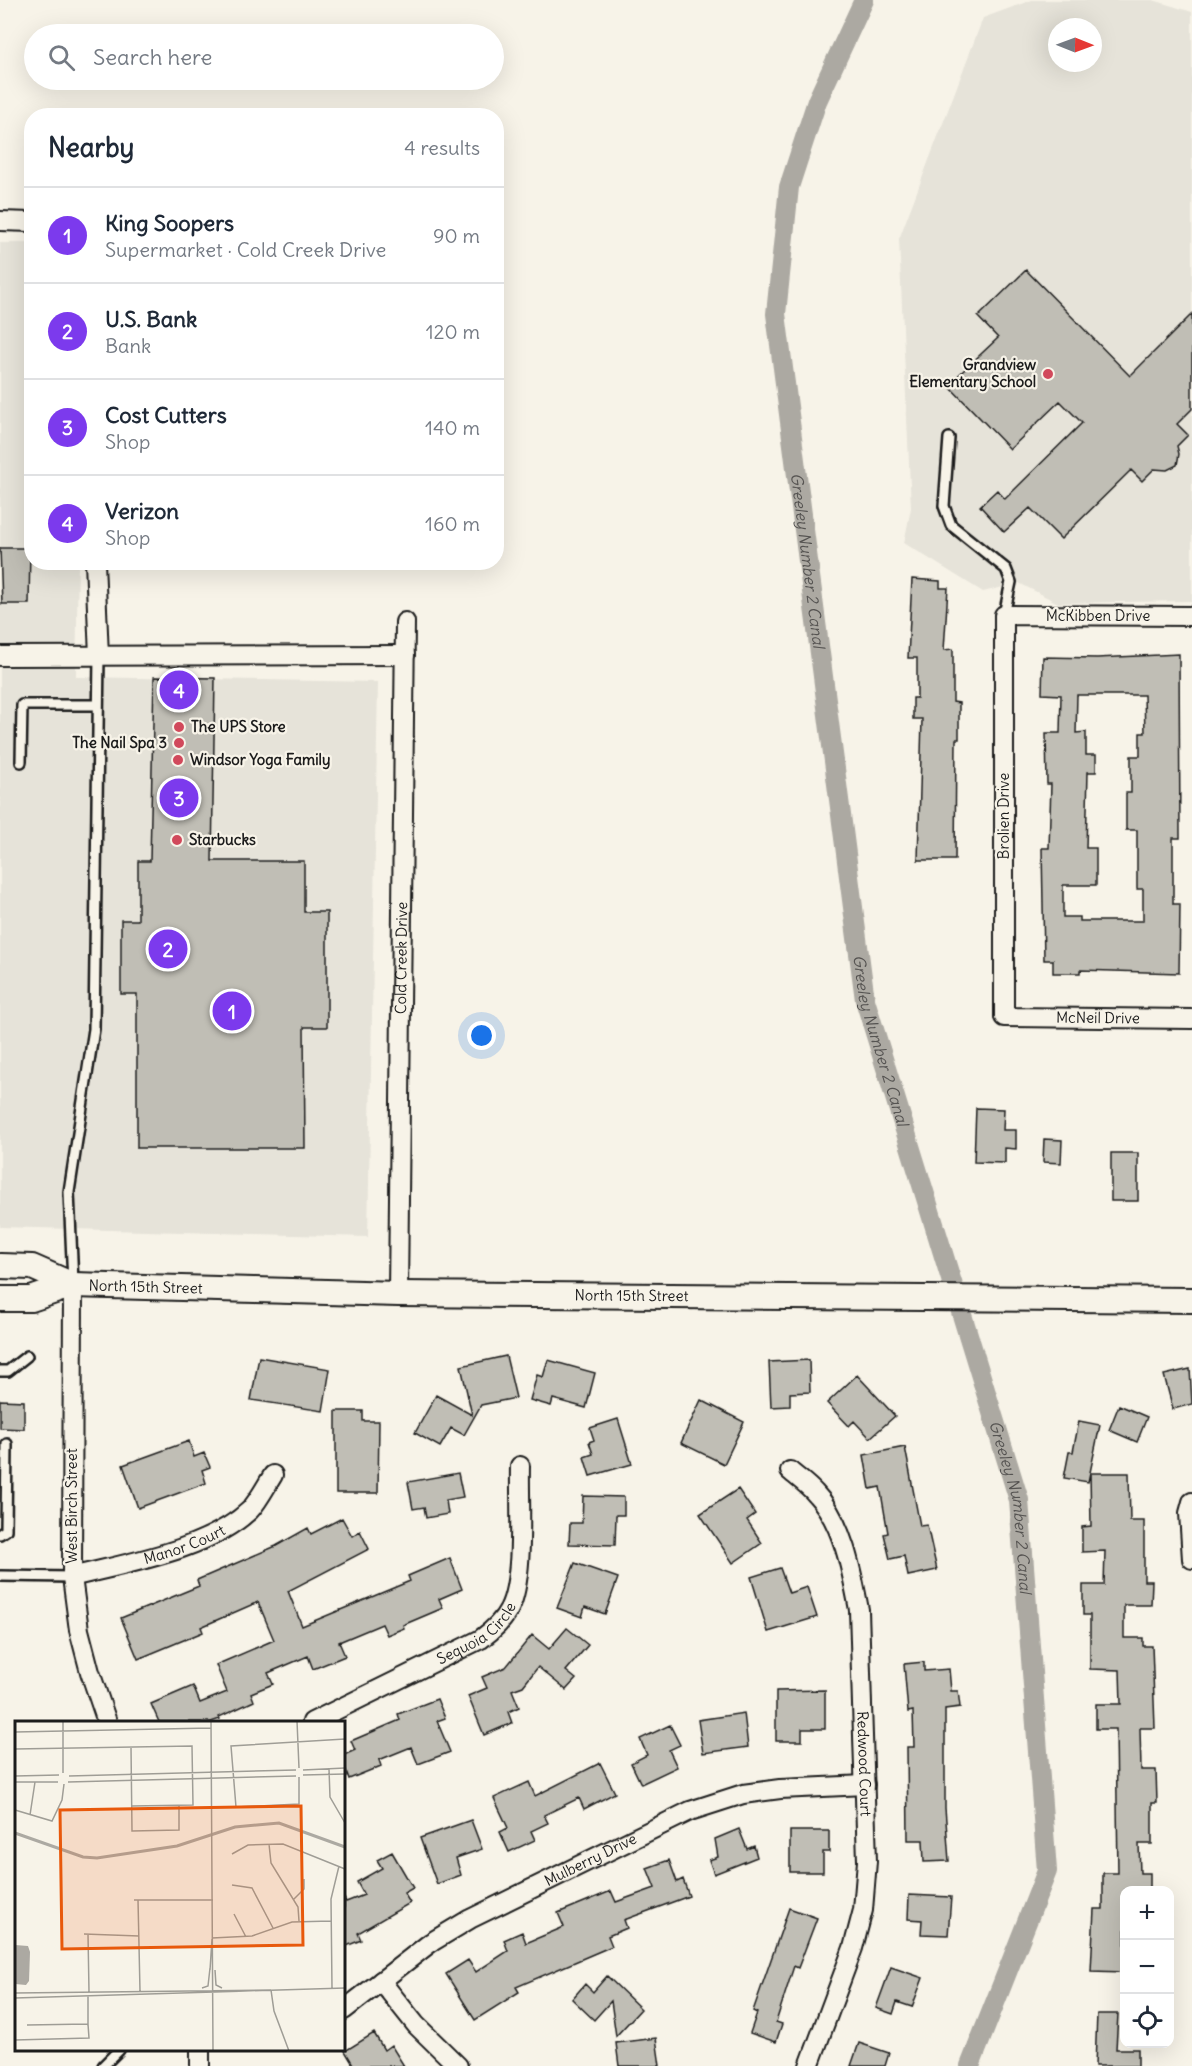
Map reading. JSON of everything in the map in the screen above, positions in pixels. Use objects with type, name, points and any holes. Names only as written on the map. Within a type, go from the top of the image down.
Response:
[{"type":"street","points":[[0,222],[24,222]]},
{"type":"street","points":[[95,570],[99,656]]},
{"type":"street","name":"McKibben Drive","points":[[1004,615],[1192,616]]},
{"type":"street","name":"Brolien Drive","points":[[1004,615],[1004,1017]]},
{"type":"street","name":"Cold Creek Drive","points":[[398,1294],[405,622]]},
{"type":"street","points":[[0,656],[405,655]]},
{"type":"street","name":"McNeil Drive","points":[[1004,1017],[1192,1019]]},
{"type":"street","name":"North 15th Street","points":[[0,1266],[32,1267],[73,1285]]},
{"type":"street","name":"North 15th Street","points":[[0,1299],[32,1299],[73,1285],[398,1294],[1192,1300]]},
{"type":"street","name":"West Birch Street","points":[[73,1285],[72,1577],[80,1630],[90,1672],[107,1721]]},
{"type":"street","name":"Sequoia Circle","points":[[314,1721],[481,1639],[502,1620],[509,1610],[517,1584],[520,1466]]},
{"type":"street","name":"Redwood Court","points":[[790,1471],[816,1493],[831,1515],[856,1594],[859,1610],[865,1785],[867,1861],[863,1910],[853,1948],[809,2066]]},
{"type":"street","name":"Manor Court","points":[[72,1577],[172,1552],[210,1535],[250,1509],[273,1475]]},
{"type":"street","points":[[1192,1502],[1189,1513],[1192,1558]]},
{"type":"street","name":"Mulberry Drive","points":[[345,2009],[430,1943],[470,1919],[690,1811],[743,1794],[780,1789],[865,1785]]},
{"type":"street","points":[[381,1981],[422,2032],[458,2066]]},
{"type":"lane","points":[[949,438],[944,506],[946,517],[951,525],[1006,569],[1011,582],[1004,615]]},
{"type":"lane","points":[[73,1285],[69,1192],[94,1029],[99,656]]},
{"type":"lane","points":[[21,762],[22,705],[98,705]]},
{"type":"lane","points":[[0,1371],[8,1371],[27,1356]]},
{"type":"lane","points":[[0,1534],[6,1530],[7,1444]]},
{"type":"lane","points":[[0,1576],[72,1577]]},
{"type":"lane","points":[[103,2066],[117,2051]]},
{"type":"shaded area","name":"Grandview Elementary School","points":[[1032,0],[1153,0],[1192,12],[1192,601],[1058,603],[1019,583],[983,592],[904,543],[911,508],[899,239],[983,18]]},
{"type":"shaded area","points":[[0,243],[24,243],[24,570],[78,570],[76,677],[378,682],[368,1237],[0,1227]]},
{"type":"building","points":[[1026,270],[1130,376],[1192,314],[1192,409],[1177,424],[1188,435],[1177,446],[1179,454],[1177,465],[1167,470],[1154,469],[1142,481],[1131,470],[1061,539],[1030,508],[1004,532],[980,506],[997,490],[1005,499],[1082,423],[1060,401],[1010,449],[948,385],[998,338],[978,317]]},
{"type":"building","points":[[0,548],[24,548],[24,570],[30,570],[29,604],[2,604]]},
{"type":"building","points":[[912,579],[940,581],[940,588],[948,588],[944,650],[953,649],[953,702],[959,703],[959,739],[956,739],[955,860],[918,860],[922,719],[913,719],[913,698],[917,698],[917,658],[908,658]]},
{"type":"building","points":[[1179,654],[1180,838],[1173,838],[1173,904],[1180,904],[1179,973],[1080,970],[1080,973],[1053,973],[1053,960],[1044,960],[1042,848],[1049,848],[1051,784],[1047,784],[1046,733],[1060,733],[1061,695],[1042,694],[1043,657],[1097,658]],"holes":[[[1077,695],[1144,695],[1145,733],[1140,733],[1140,756],[1131,756],[1131,793],[1126,793],[1126,830],[1137,830],[1137,889],[1143,889],[1143,921],[1080,921],[1080,917],[1063,917],[1063,885],[1096,885],[1096,848],[1086,848],[1088,772],[1096,772],[1096,755],[1086,755],[1086,732],[1076,733]]]},
{"type":"building","points":[[154,677],[215,678],[212,861],[304,861],[304,912],[327,912],[327,1027],[304,1027],[305,1148],[137,1148],[137,994],[121,994],[121,920],[138,920],[138,861],[150,861]]},
{"type":"building","points":[[976,1108],[1004,1109],[1003,1130],[1016,1130],[1016,1149],[1005,1148],[1005,1163],[974,1162]]},
{"type":"building","points":[[1044,1139],[1062,1140],[1061,1163],[1043,1162]]},
{"type":"building","points":[[1111,1153],[1138,1153],[1138,1201],[1111,1201]]},
{"type":"building","points":[[506,1356],[516,1398],[481,1405],[464,1435],[451,1428],[440,1447],[415,1433],[436,1395],[472,1415],[461,1366]]},
{"type":"building","points":[[259,1357],[330,1369],[323,1411],[251,1400]]},
{"type":"building","points":[[548,1360],[595,1373],[586,1408],[553,1399],[551,1406],[530,1400],[537,1375],[543,1377]]},
{"type":"building","points":[[809,1360],[810,1392],[790,1393],[790,1406],[771,1407],[769,1362]]},
{"type":"building","points":[[1190,1369],[1192,1404],[1173,1409],[1164,1375]]},
{"type":"building","points":[[857,1375],[895,1416],[870,1438],[854,1421],[849,1426],[827,1403]]},
{"type":"building","points":[[0,1400],[24,1401],[24,1429],[0,1428]]},
{"type":"building","points":[[701,1400],[744,1422],[724,1464],[681,1443]]},
{"type":"building","points":[[1119,1405],[1147,1417],[1137,1442],[1109,1430]]},
{"type":"building","points":[[336,1411],[363,1411],[363,1421],[379,1421],[378,1493],[336,1493]]},
{"type":"building","points":[[618,1419],[632,1464],[590,1476],[584,1457],[593,1454],[589,1442],[594,1440],[590,1428]]},
{"type":"building","points":[[1079,1421],[1100,1425],[1088,1482],[1064,1478],[1069,1452],[1073,1452]]},
{"type":"building","points":[[189,1441],[194,1457],[204,1453],[210,1467],[202,1470],[206,1483],[138,1508],[123,1465]]},
{"type":"building","points":[[905,1447],[920,1526],[927,1525],[937,1570],[908,1576],[904,1556],[890,1559],[884,1534],[888,1533],[880,1487],[870,1489],[864,1455]]},
{"type":"building","points":[[458,1473],[463,1497],[446,1500],[448,1514],[426,1518],[424,1507],[413,1509],[408,1482]]},
{"type":"building","points":[[1090,1473],[1129,1473],[1130,1521],[1144,1521],[1144,1581],[1152,1581],[1151,1605],[1124,1605],[1124,1638],[1143,1638],[1143,1646],[1152,1646],[1155,1728],[1140,1728],[1141,1770],[1156,1770],[1157,1803],[1152,1803],[1152,1844],[1139,1844],[1140,1873],[1150,1873],[1150,1886],[1120,1886],[1120,1972],[1091,1971],[1094,1909],[1103,1909],[1103,1873],[1118,1873],[1116,1729],[1096,1729],[1096,1704],[1121,1704],[1120,1670],[1090,1669],[1090,1615],[1083,1615],[1083,1585],[1104,1585],[1105,1551],[1082,1552],[1082,1527],[1091,1526]]},
{"type":"building","points":[[738,1489],[755,1514],[747,1520],[762,1543],[733,1563],[700,1514]]},
{"type":"building","points":[[583,1496],[624,1497],[624,1515],[616,1515],[615,1545],[569,1544],[570,1523],[582,1523]]},
{"type":"building","points":[[342,1518],[352,1536],[360,1531],[369,1549],[288,1591],[302,1626],[410,1581],[408,1576],[450,1558],[462,1589],[439,1599],[443,1608],[403,1625],[404,1628],[387,1635],[382,1624],[339,1642],[345,1656],[313,1669],[308,1656],[268,1673],[273,1684],[251,1693],[254,1701],[219,1717],[220,1719],[214,1721],[159,1721],[151,1704],[193,1686],[200,1703],[227,1692],[216,1665],[274,1640],[258,1602],[201,1627],[203,1632],[138,1659],[121,1618],[199,1586],[197,1580],[276,1546],[308,1528],[311,1534]]},
{"type":"building","points":[[575,1563],[618,1578],[605,1614],[585,1607],[582,1617],[557,1608]]},
{"type":"building","points":[[780,1568],[789,1593],[807,1587],[817,1617],[768,1632],[751,1577]]},
{"type":"building","points":[[567,1628],[588,1645],[566,1671],[576,1679],[566,1690],[538,1667],[523,1686],[512,1690],[519,1707],[508,1712],[512,1723],[484,1735],[468,1696],[487,1688],[482,1677],[506,1667],[532,1635],[549,1649]]},
{"type":"building","points":[[924,1662],[924,1671],[949,1669],[951,1691],[958,1691],[960,1707],[945,1709],[945,1808],[949,1861],[924,1862],[923,1840],[908,1840],[907,1747],[914,1747],[913,1711],[908,1712],[904,1664]]},
{"type":"building","points":[[825,1690],[825,1729],[802,1729],[802,1741],[776,1741],[776,1691]]},
{"type":"building","points":[[437,1699],[445,1718],[437,1721],[450,1752],[418,1764],[411,1747],[379,1760],[381,1766],[349,1779],[345,1768],[345,1755],[355,1750],[351,1741],[400,1720],[398,1714]]},
{"type":"building","points":[[744,1713],[748,1747],[703,1753],[698,1720]]},
{"type":"building","points":[[670,1725],[680,1745],[669,1750],[677,1767],[641,1784],[631,1763],[647,1755],[640,1739]]},
{"type":"building","points":[[600,1763],[615,1793],[584,1809],[579,1798],[544,1815],[548,1823],[531,1831],[535,1840],[509,1852],[500,1832],[508,1828],[494,1798],[529,1782],[535,1796]]},
{"type":"building","points":[[471,1820],[482,1849],[456,1858],[461,1875],[437,1884],[420,1838]]},
{"type":"building","points":[[739,1829],[747,1849],[754,1846],[757,1857],[714,1874],[709,1860],[718,1857],[715,1839]]},
{"type":"building","points":[[790,1831],[829,1831],[829,1852],[823,1852],[823,1872],[790,1872]]},
{"type":"building","points":[[392,1852],[413,1888],[404,1893],[410,1903],[358,1933],[361,1940],[345,1947],[345,1900],[346,1902],[364,1895],[357,1882],[382,1868],[377,1860]]},
{"type":"building","points":[[669,1860],[677,1882],[683,1879],[689,1896],[624,1920],[627,1928],[608,1936],[612,1946],[516,1987],[519,1992],[475,2020],[446,1974],[468,1960],[476,1972],[508,1951],[504,1940],[522,1932],[526,1943],[564,1927],[558,1913],[611,1891],[616,1902],[655,1888],[647,1868]]},
{"type":"building","points":[[909,1895],[951,1897],[948,1935],[921,1934],[922,1920],[908,1919]]},
{"type":"building","points":[[789,1908],[817,1918],[798,1968],[794,1966],[776,2022],[782,2024],[776,2042],[750,2033],[757,2013],[753,2011]]},
{"type":"building","points":[[891,1967],[923,1978],[912,2007],[897,2002],[893,2014],[876,2008]]},
{"type":"building","points":[[607,1976],[641,2009],[616,2036],[611,2001],[594,2020],[572,1999],[585,1984],[593,1992]]},
{"type":"building","points":[[1097,2014],[1118,2014],[1116,2049],[1138,2049],[1138,2066],[1095,2066]]},
{"type":"building","points":[[374,2033],[384,2050],[391,2045],[404,2066],[354,2066],[345,2051]]},
{"type":"building","points":[[656,2038],[660,2066],[619,2066],[616,2043]]},
{"type":"building","points":[[859,2043],[889,2053],[885,2066],[851,2066]]},
{"type":"waterway","name":"Greeley Number 2 Canal","points":[[864,0],[817,101],[789,187],[776,314],[865,1000],[1019,1500],[1047,1871],[970,2066]]},
{"type":"place","name":"Grandview Elementary School","points":[[1048,374]]},
{"type":"place","name":"Verizon","points":[[179,690]]},
{"type":"place","name":"The UPS Store","points":[[179,727]]},
{"type":"place","name":"The Nail Spa 3","points":[[179,743]]},
{"type":"place","name":"Windsor Yoga Family","points":[[178,760]]},
{"type":"place","name":"Cost Cutters","points":[[179,798]]},
{"type":"place","name":"Starbucks","points":[[177,840]]},
{"type":"place","name":"U.S. Bank","points":[[168,949]]},
{"type":"place","name":"King Soopers","points":[[232,1011]]}]
